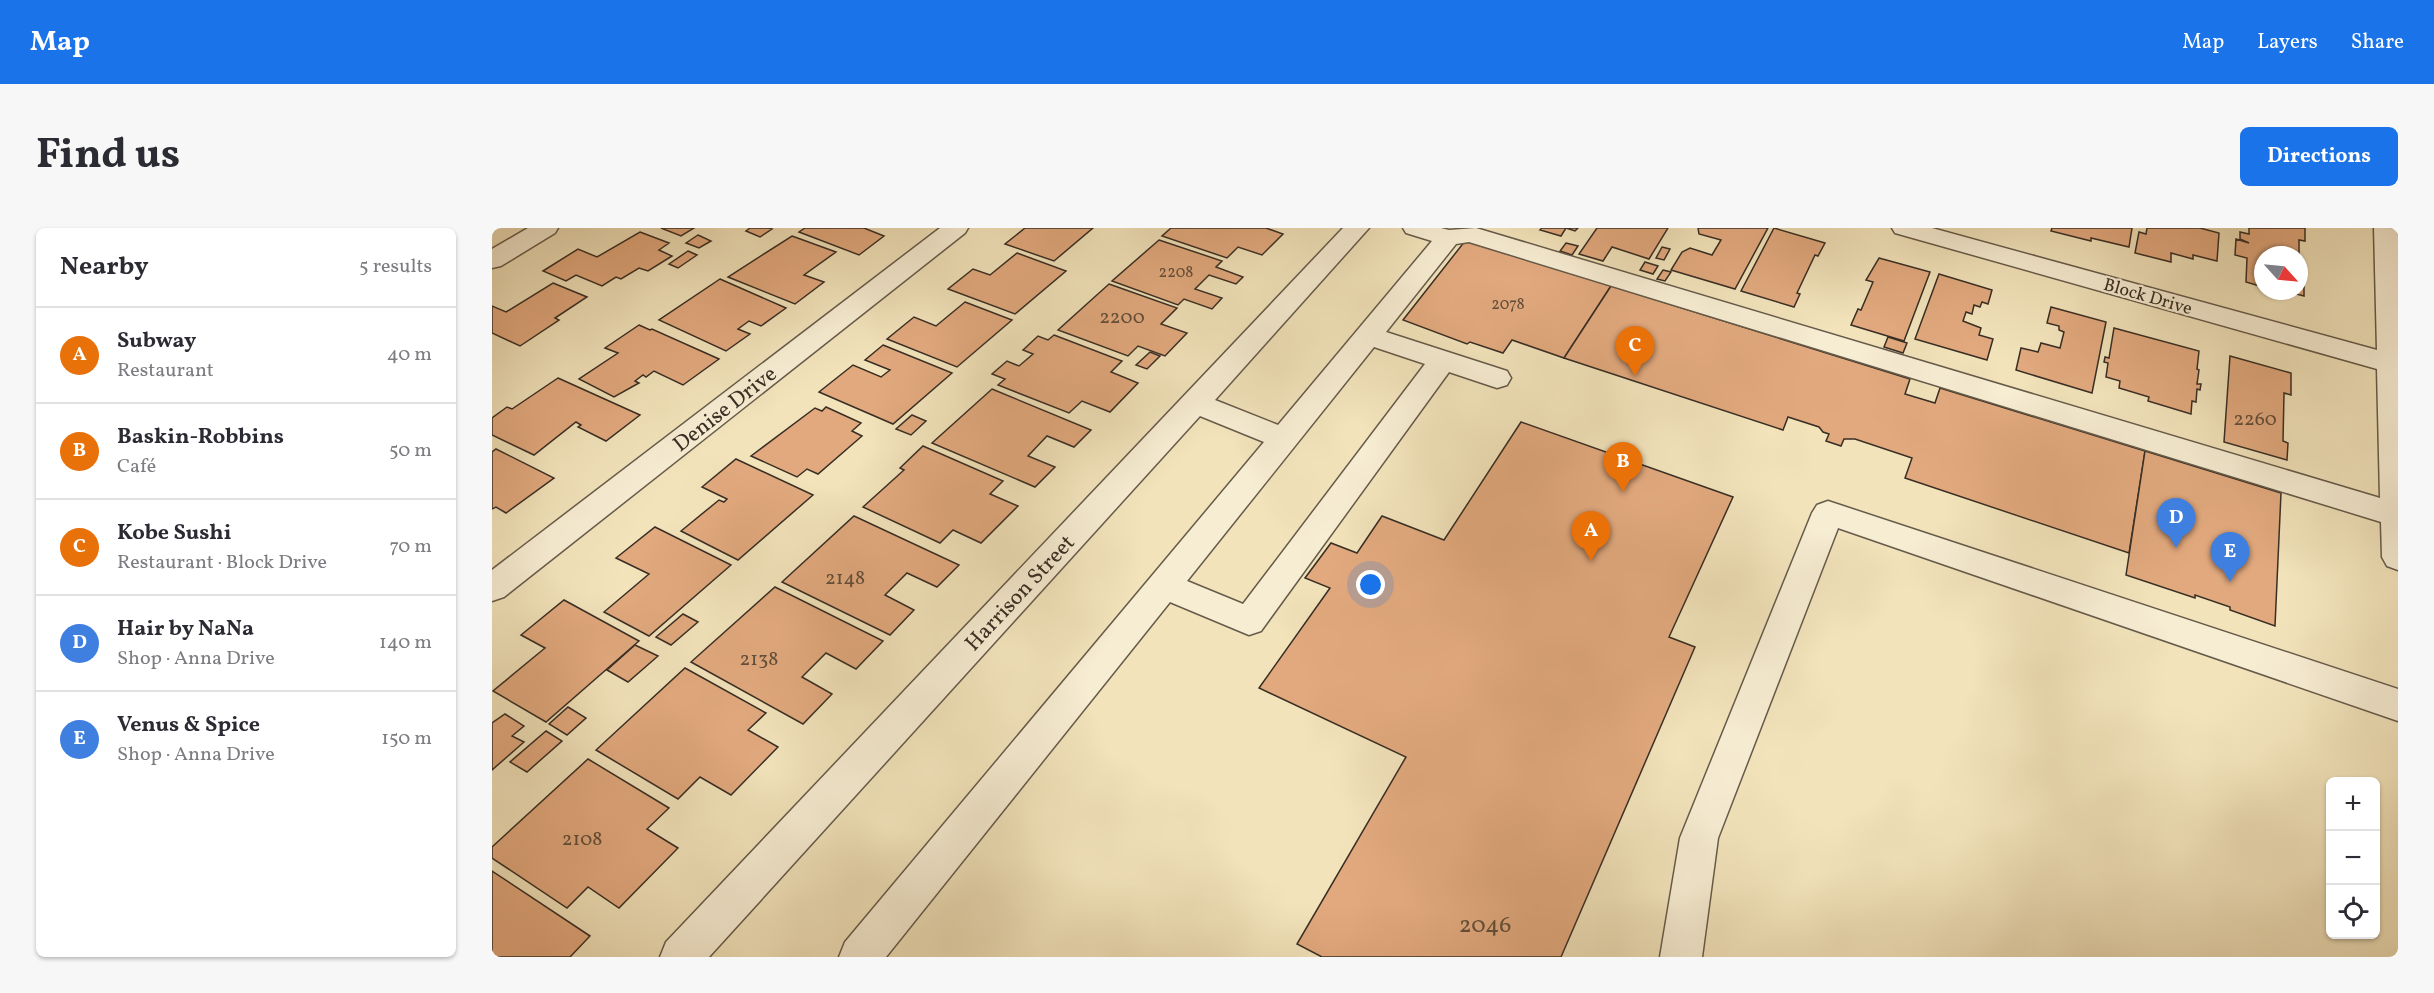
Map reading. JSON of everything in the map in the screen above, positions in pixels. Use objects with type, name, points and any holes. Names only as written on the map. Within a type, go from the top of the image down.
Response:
[{"type":"street","points":[[492,260],[546,228]]},
{"type":"street","name":"Denise Drive","points":[[492,588],[956,228]]},
{"type":"street","name":"Harrison Street","points":[[681,957],[1357,228]]},
{"type":"street","points":[[1415,228],[1448,238],[1470,234],[2398,532]]},
{"type":"street","name":"Block Drive","points":[[1904,228],[2391,363]]},
{"type":"street","points":[[2386,228],[2393,271],[2391,363],[2398,557]]},
{"type":"street","points":[[860,957],[1282,438],[1448,238]]},
{"type":"street","points":[[1367,335],[1497,378]]},
{"type":"street","points":[[1162,585],[1249,621],[1443,360]]},
{"type":"street","points":[[1195,403],[1282,438]]},
{"type":"street","points":[[1681,957],[1699,838],[1828,513],[2398,705]]},
{"type":"building","points":[[661,228],[694,228],[681,236]]},
{"type":"building","points":[[750,228],[772,229],[760,237],[746,231]]},
{"type":"building","points":[[805,228],[864,228],[884,236],[859,255],[799,232]]},
{"type":"building","points":[[1025,228],[1093,228],[1054,261],[1005,244]]},
{"type":"building","points":[[1171,228],[1266,228],[1283,234],[1262,255],[1238,247],[1227,258],[1162,236]]},
{"type":"building","points":[[1542,228],[1566,228],[1561,236],[1540,230]]},
{"type":"building","points":[[1597,228],[1668,228],[1649,259],[1612,247],[1603,261],[1579,254]]},
{"type":"building","points":[[1698,228],[1768,228],[1735,289],[1671,270],[1682,252],[1690,248],[1712,255],[1721,240],[1699,234]]},
{"type":"building","points":[[1774,228],[1825,243],[1818,256],[1815,255],[1797,293],[1800,294],[1794,307],[1741,291]]},
{"type":"building","points":[[2052,228],[2132,228],[2129,247],[2091,238],[2091,241],[2051,231]]},
{"type":"building","points":[[2147,228],[2200,228],[2219,233],[2217,261],[2193,255],[2193,259],[2171,253],[2171,262],[2135,253],[2139,232],[2146,234]]},
{"type":"building","points":[[2249,228],[2305,228],[2305,241],[2299,240],[2299,246],[2254,246],[2254,284],[2246,282],[2247,258],[2235,255],[2236,239],[2249,243],[2240,239],[2240,232],[2249,234]]},
{"type":"building","points":[[640,232],[669,243],[659,250],[672,256],[648,271],[639,268],[621,279],[616,277],[602,286],[576,275],[566,281],[543,271],[578,249],[597,257]]},
{"type":"building","points":[[698,235],[711,241],[699,248],[686,243]]},
{"type":"building","points":[[792,236],[836,252],[804,275],[824,282],[795,304],[728,277]]},
{"type":"building","points":[[1159,240],[1222,261],[1216,267],[1243,277],[1236,284],[1209,275],[1195,289],[1222,298],[1212,309],[1184,299],[1178,305],[1112,281]]},
{"type":"building","points":[[1465,241],[1611,286],[1564,358],[1512,340],[1503,353],[1470,342],[1467,344],[1403,320]]},
{"type":"building","points":[[1566,243],[1578,246],[1572,255],[1560,251]]},
{"type":"building","points":[[1662,247],[1670,249],[1664,260],[1656,258]]},
{"type":"building","points":[[688,251],[697,255],[678,268],[669,264]]},
{"type":"building","points":[[1017,253],[1066,271],[1015,314],[948,289],[973,269],[990,275]]},
{"type":"building","points":[[1879,258],[1930,272],[1904,341],[1851,325],[1858,309],[1861,310],[1873,282],[1866,280]]},
{"type":"building","points":[[1645,262],[1658,266],[1653,274],[1640,270]]},
{"type":"building","points":[[1663,270],[1671,272],[1665,281],[1657,279]]},
{"type":"building","points":[[1939,274],[1992,290],[1988,304],[1982,302],[1980,307],[1974,305],[1972,314],[1966,312],[1963,321],[1981,328],[1979,335],[1993,339],[1987,360],[1915,339]]},
{"type":"building","points":[[720,279],[786,308],[761,326],[749,321],[738,329],[750,334],[726,351],[659,320]]},
{"type":"building","points":[[553,283],[587,297],[555,318],[559,320],[520,346],[492,333],[492,306],[506,312]]},
{"type":"building","points":[[1109,284],[1177,308],[1161,324],[1187,333],[1165,356],[1138,346],[1128,356],[1058,330]]},
{"type":"building","points":[[1611,286],[1910,379],[1905,394],[1935,403],[1940,388],[2145,451],[2129,553],[1905,478],[1912,458],[1855,439],[1844,439],[1841,446],[1826,441],[1829,434],[1823,432],[1819,427],[1788,417],[1783,430],[1564,358]]},
{"type":"building","points":[[965,302],[1012,320],[957,367],[887,339],[914,317],[936,326]]},
{"type":"building","points":[[2051,307],[2106,322],[2092,393],[2016,370],[2021,348],[2038,352],[2041,343],[2060,348],[2064,332],[2059,330],[2059,326],[2047,323]]},
{"type":"building","points":[[639,325],[719,359],[683,385],[654,371],[646,377],[643,375],[635,381],[639,383],[614,397],[579,379],[618,353],[605,348]]},
{"type":"building","points":[[2114,328],[2199,351],[2197,384],[2201,384],[2200,390],[2197,389],[2196,402],[2192,401],[2191,414],[2148,401],[2149,397],[2119,388],[2120,381],[2106,377],[2108,363],[2104,362],[2105,357],[2109,358]]},
{"type":"building","points":[[1054,335],[1122,361],[1111,372],[1138,383],[1110,412],[1082,401],[1069,413],[998,385],[1005,379],[992,374],[1007,361],[1019,366],[1033,354],[1023,350],[1038,336],[1048,340]]},
{"type":"building","points":[[1888,337],[1907,343],[1903,353],[1884,347]]},
{"type":"building","points":[[883,345],[952,373],[893,424],[819,392],[853,365],[881,377],[890,370],[865,360]]},
{"type":"building","points":[[1150,352],[1160,356],[1147,369],[1136,365]]},
{"type":"building","points":[[2230,356],[2291,373],[2291,395],[2284,393],[2283,441],[2288,443],[2287,460],[2224,442]]},
{"type":"building","points":[[558,378],[640,415],[606,441],[578,427],[581,425],[576,422],[534,455],[492,435],[492,418],[507,407],[512,409]]},
{"type":"building","points":[[992,389],[1091,430],[1074,447],[1047,436],[1028,456],[1055,467],[1035,487],[932,443]]},
{"type":"building","points":[[826,407],[861,423],[852,431],[862,436],[818,474],[807,469],[797,477],[751,456],[815,408],[822,411]]},
{"type":"building","points":[[912,415],[926,421],[911,435],[896,429]]},
{"type":"building","points":[[1521,422],[1733,497],[1669,637],[1695,647],[1561,957],[1322,957],[1297,944],[1406,757],[1259,688],[1330,588],[1305,578],[1331,543],[1357,553],[1382,516],[1444,540]]},
{"type":"building","points":[[923,446],[1003,481],[990,494],[1018,506],[981,543],[953,530],[940,543],[863,507],[904,470],[900,468]]},
{"type":"building","points":[[496,449],[554,478],[506,513],[496,507],[492,509],[492,452]]},
{"type":"building","points":[[2145,451],[2281,493],[2275,626],[2195,595],[2195,598],[2126,575]]},
{"type":"building","points":[[736,459],[813,495],[738,560],[681,531],[719,500],[724,502],[727,499],[702,487]]},
{"type":"building","points":[[854,516],[959,565],[937,587],[907,573],[885,595],[914,610],[890,635],[782,582]]},
{"type":"building","points":[[655,527],[731,565],[649,636],[604,612],[649,574],[616,558]]},
{"type":"building","points":[[775,587],[883,641],[856,669],[826,653],[802,677],[832,694],[803,724],[691,662]]},
{"type":"building","points":[[564,600],[639,641],[546,722],[493,691],[545,648],[521,635]]},
{"type":"building","points":[[683,614],[698,622],[671,645],[656,637]]},
{"type":"building","points":[[635,645],[658,656],[628,682],[607,670]]},
{"type":"building","points":[[685,668],[766,713],[748,730],[778,747],[731,795],[700,777],[678,799],[596,750]]},
{"type":"building","points":[[568,707],[586,718],[567,735],[549,724]]},
{"type":"building","points":[[505,714],[524,726],[512,736],[524,742],[492,770],[492,723]]},
{"type":"building","points":[[546,731],[562,741],[527,772],[510,762]]},
{"type":"building","points":[[588,759],[669,808],[647,829],[678,848],[619,908],[588,887],[567,908],[492,858],[492,847]]},
{"type":"building","points":[[492,871],[590,936],[570,957],[492,957]]},
{"type":"place","name":"Kobe Sushi","points":[[1635,376]]},
{"type":"place","name":"Baskin-Robbins","points":[[1623,492]]},
{"type":"place","name":"Hair by NaNa","points":[[2176,548]]},
{"type":"place","name":"Subway","points":[[1591,561]]},
{"type":"place","name":"Venus & Spice","points":[[2230,582]]}]
